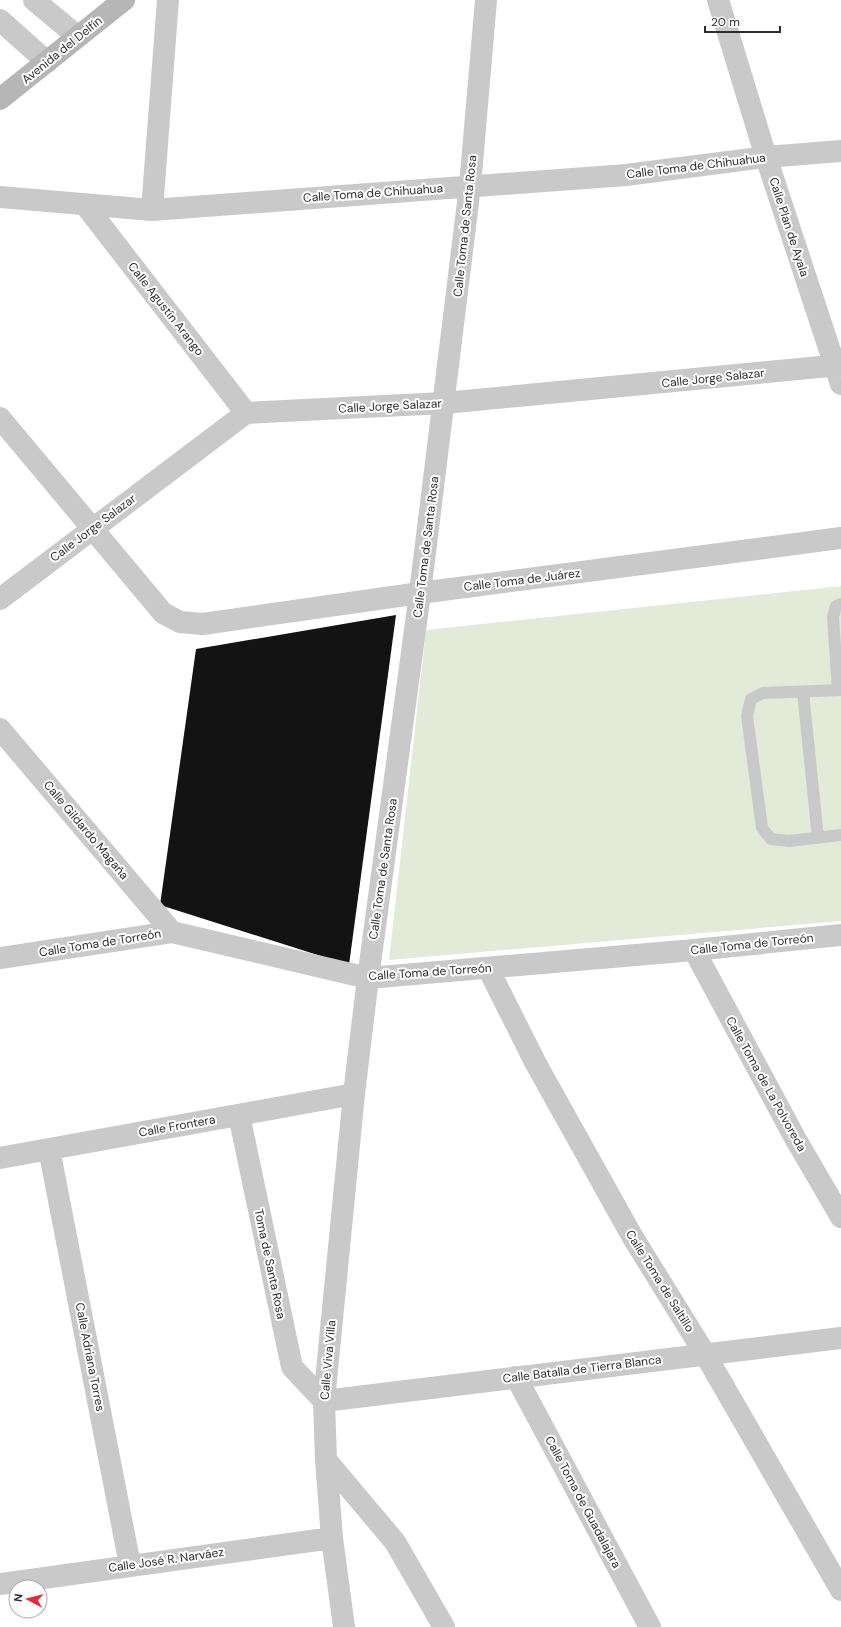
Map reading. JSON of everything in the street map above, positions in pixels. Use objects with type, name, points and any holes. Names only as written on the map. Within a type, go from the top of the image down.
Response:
[{"type":"street","name":"Avenida del Delfín","points":[[34,0],[77,36]]},
{"type":"street","name":"Avenida del Delfín","points":[[0,99],[124,0]]},
{"type":"street","points":[[152,210],[168,0]]},
{"type":"street","name":"Calle Toma de Santa Rosa","points":[[354,1094],[444,403],[470,186],[486,0]]},
{"type":"street","name":"Calle Plan de Ayala","points":[[718,0],[766,157],[839,371]]},
{"type":"street","name":"Avenida del Delfín","points":[[0,20],[47,62]]},
{"type":"street","name":"Calle Toma de Chihuahua","points":[[0,197],[86,206],[152,210],[626,175],[766,157],[841,151]]},
{"type":"street","name":"Calle Agustín Arango","points":[[86,206],[246,413]]},
{"type":"street","name":"Calle Jorge Salazar","points":[[0,599],[246,413],[444,403],[839,371]]},
{"type":"street","name":"Calle Toma de Juárez","points":[[0,418],[163,614],[180,622],[203,624],[420,593],[841,538]]},
{"type":"street","name":"Calle Gildardo Magaña","points":[[0,729],[172,932]]},
{"type":"street","name":"Calle Toma de Torreón","points":[[0,958],[172,932],[368,978],[694,950],[841,935]]},
{"type":"street","name":"Calle Toma de La Polvoreda","points":[[694,950],[795,1138],[841,1217]]},
{"type":"street","name":"Calle Toma de Saltillo","points":[[488,968],[535,1062],[632,1236],[705,1354],[841,1590]]},
{"type":"street","name":"Calle Frontera","points":[[0,1158],[354,1094]]},
{"type":"street","name":"Calle Viva Villa","points":[[344,1627],[332,1538],[326,1460],[324,1401],[354,1094]]},
{"type":"street","name":"Toma de Santa Rosa","points":[[239,1115],[292,1367],[324,1401]]},
{"type":"street","name":"Calle Adriana Torres","points":[[49,1149],[130,1565]]},
{"type":"street","name":"Calle Batalla de Tierra Blanca","points":[[324,1401],[841,1338]]},
{"type":"street","name":"Calle Toma de Guadalajara","points":[[516,1377],[650,1627]]},
{"type":"street","points":[[326,1460],[395,1542],[444,1627]]},
{"type":"street","name":"Calle José R. Narváez","points":[[0,1584],[332,1538]]},
{"type":"lane","points":[[841,604],[836,606],[833,617],[839,690],[763,693],[751,699],[747,716],[762,828],[771,839],[789,841],[841,835]]},
{"type":"lane","points":[[802,692],[818,838]]},
{"type":"green space","points":[[841,586],[841,921],[389,960],[426,630]]},
{"type":"building","points":[[396,615],[349,965],[160,905],[196,649]]}]
